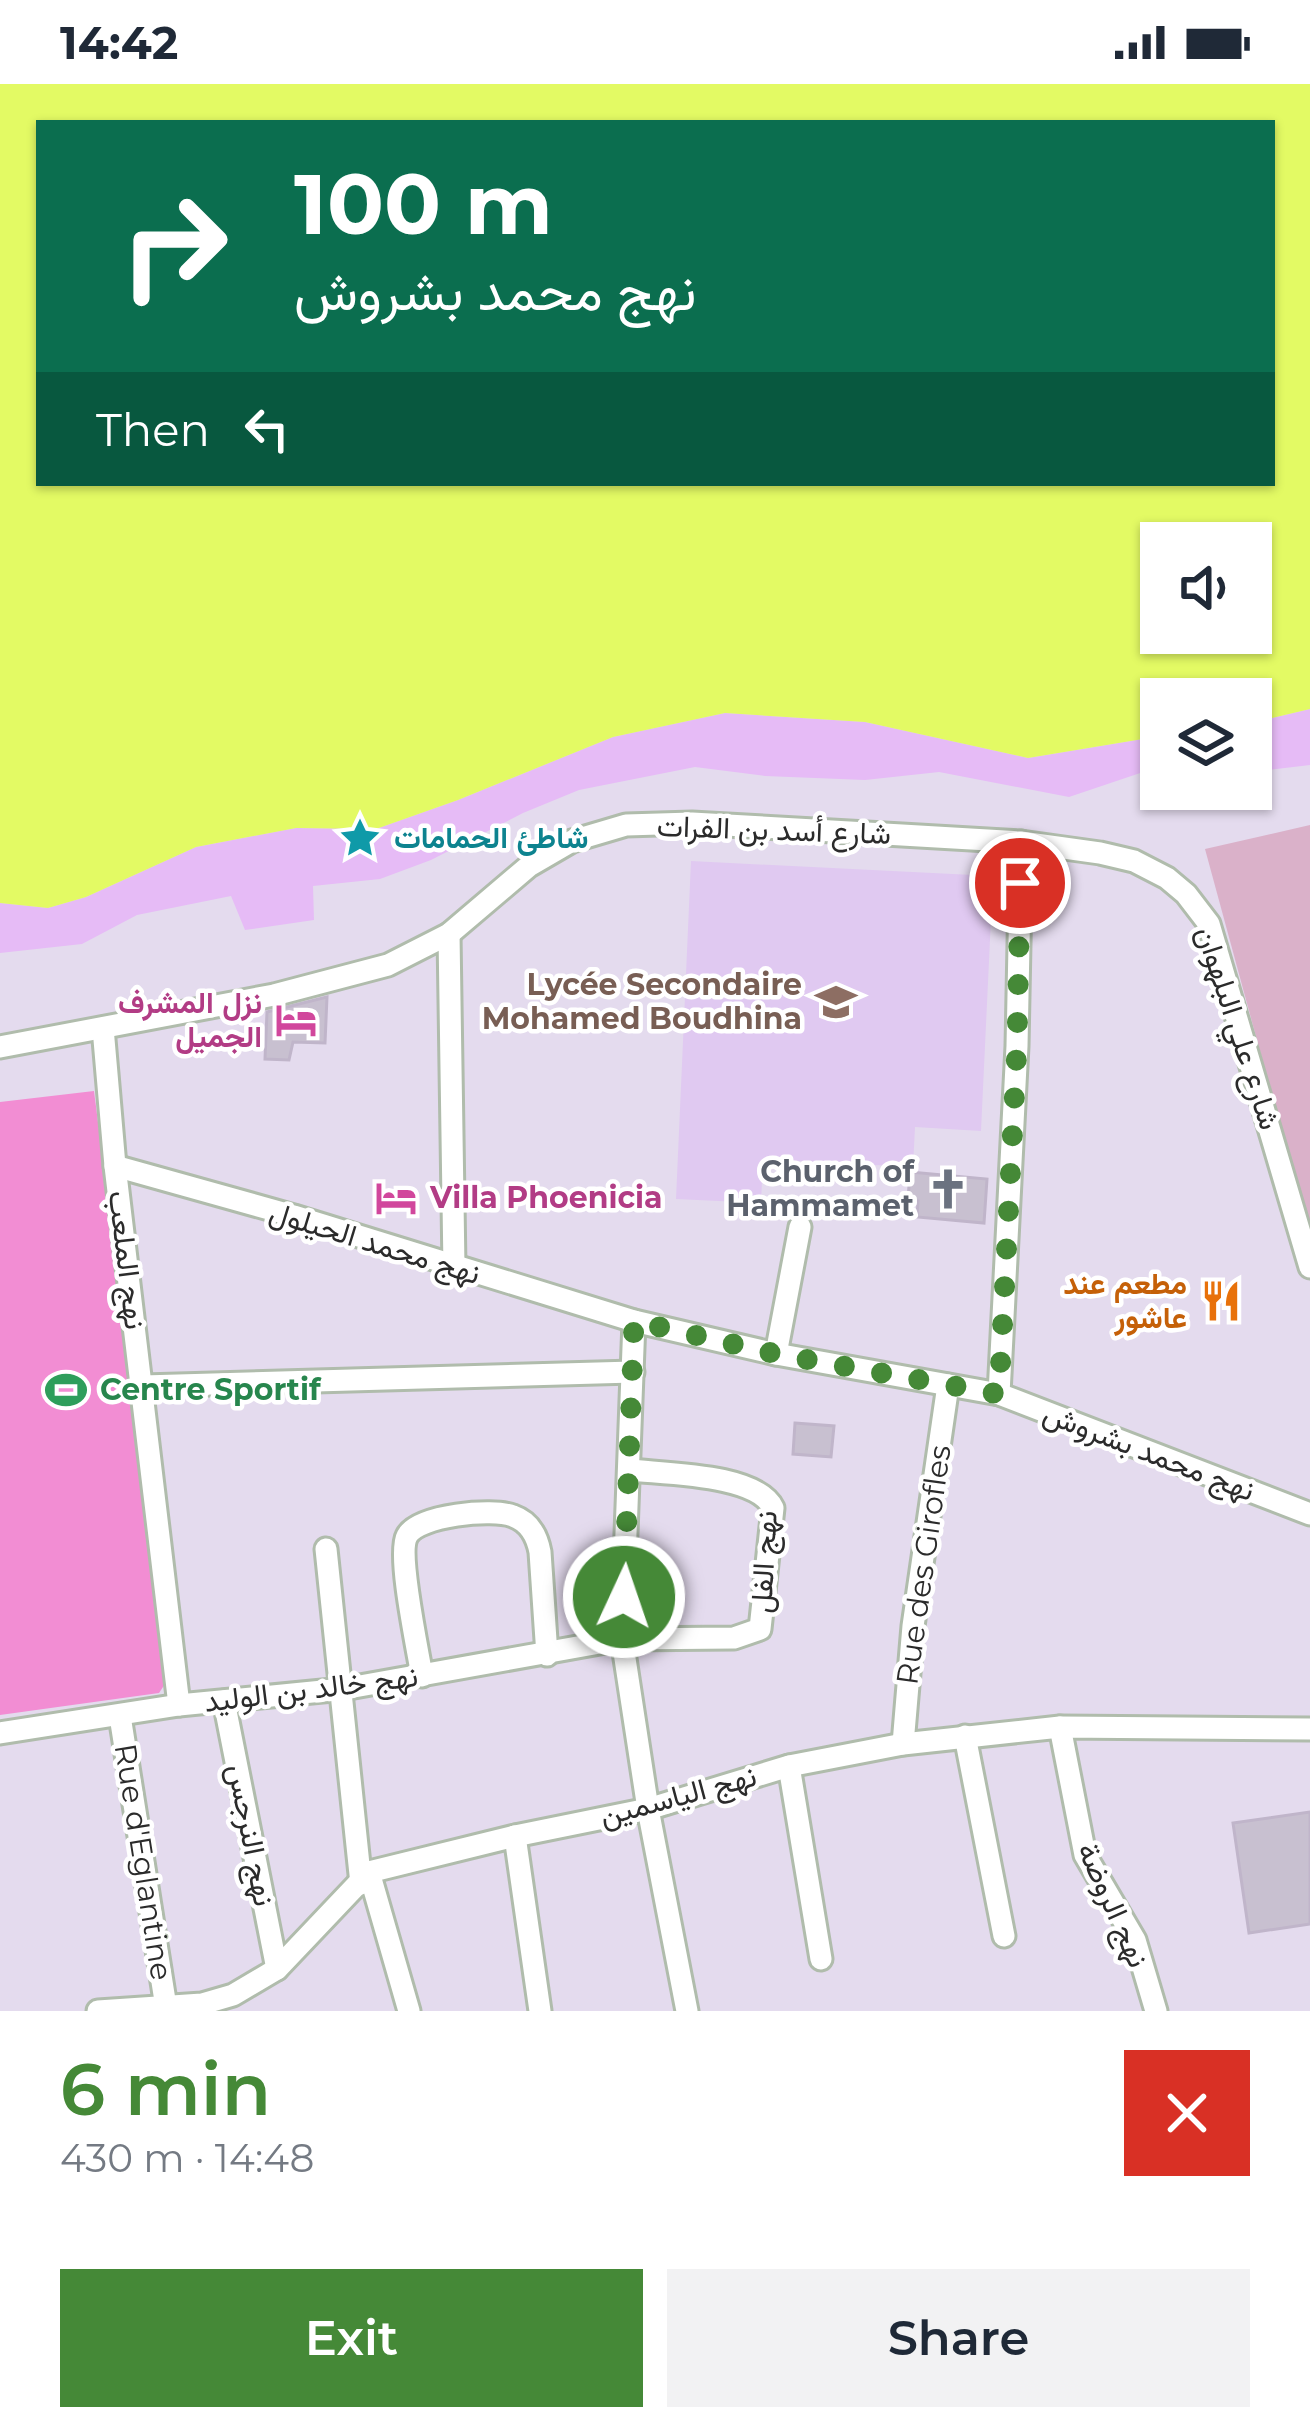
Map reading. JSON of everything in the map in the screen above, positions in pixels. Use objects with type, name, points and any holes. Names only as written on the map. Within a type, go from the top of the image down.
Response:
[{"type":"street","name":"شارع أسد بن الفرات","points":[[0,1046],[334,981],[388,965],[449,934],[529,866],[572,842],[626,825],[692,823],[1021,842]]},
{"type":"street","points":[[999,1394],[1016,1069],[1021,842]]},
{"type":"street","name":"شارع علي البلهوان","points":[[1021,842],[1134,861],[1177,886],[1203,915],[1219,948],[1310,1268]]},
{"type":"street","points":[[449,934],[454,1268]]},
{"type":"street","name":"نهج الملعب","points":[[103,1028],[179,1706]]},
{"type":"street","name":"نهج محمد الحيلول","points":[[115,1166],[295,1216],[634,1321]]},
{"type":"street","points":[[776,1354],[800,1227]]},
{"type":"street","points":[[634,1321],[622,1639],[648,1809],[687,2011]]},
{"type":"street","name":"نهج محمد بشروش","points":[[634,1321],[776,1354],[999,1394],[1310,1514]]},
{"type":"street","points":[[143,1386],[632,1372]]},
{"type":"street","name":"Rue des Girofles","points":[[903,1744],[913,1627],[948,1385]]},
{"type":"street","name":"نهج الفل","points":[[622,1639],[734,1638],[760,1629],[773,1508],[769,1498],[747,1484],[630,1470]]},
{"type":"street","points":[[422,1676],[403,1547],[415,1526],[436,1518],[497,1513],[527,1523],[537,1536],[540,1552],[548,1655]]},
{"type":"street","points":[[326,1549],[365,1878],[409,2011]]},
{"type":"street","name":"نهج خالد بن الوليد","points":[[0,1732],[343,1689],[622,1639]]},
{"type":"street","name":"نهج النرجس","points":[[224,1701],[277,1969]]},
{"type":"street","name":"Rue d'Eglantine","points":[[121,1716],[166,2007]]},
{"type":"street","name":"نهج الياسمين","points":[[365,1878],[515,1836],[648,1809],[789,1766],[903,1744],[1060,1727],[1310,1729]]},
{"type":"street","name":"نهج الروضة","points":[[1060,1727],[1085,1855],[1135,1940],[1156,2011]]},
{"type":"street","points":[[965,1736],[1004,1936]]},
{"type":"street","points":[[789,1766],[821,1959]]},
{"type":"street","points":[[515,1836],[540,2011]]},
{"type":"street","points":[[102,2011],[212,2006],[277,1969],[365,1878]]},
{"type":"shaded area","points":[[0,84],[1310,84],[1310,709],[1272,718],[1272,678],[1140,678],[1140,739],[1028,758],[865,722],[725,713],[613,737],[376,829],[296,828],[196,847],[86,897],[48,908],[0,903]]},
{"type":"shaded area","points":[[1310,825],[1310,1235],[1205,849]]},
{"type":"shaded area","name":"Lycée Secondaire Mohamed Boudhina","points":[[691,861],[993,876],[981,1131],[915,1127],[913,1167],[763,1159],[761,1203],[676,1199]]},
{"type":"shaded area","name":"Centre Sportif","points":[[94,1091],[169,1678],[159,1693],[0,1715],[0,1102]]},
{"type":"sand","points":[[1310,709],[1310,765],[1272,770],[1272,718]]},
{"type":"sand","name":"شاطئ الحمامات","points":[[725,713],[865,722],[1028,758],[1140,739],[1140,773],[1069,797],[939,772],[865,780],[765,776],[695,767],[579,790],[380,879],[313,886],[314,920],[245,930],[231,896],[137,915],[82,944],[0,953],[0,903],[48,908],[86,897],[196,847],[296,828],[376,829],[613,737]]},
{"type":"building","name":"نزل المشرف الجميل","points":[[327,997],[325,1043],[293,1042],[289,1060],[265,1059],[267,1012]]},
{"type":"building","name":"Church of Hammamet","points":[[910,1172],[987,1179],[984,1223],[917,1217],[918,1201],[908,1200]]},
{"type":"building","points":[[795,1423],[834,1426],[831,1457],[793,1454]]},
{"type":"building","points":[[1310,1812],[1310,1924],[1249,1933],[1233,1823]]},
{"type":"place","name":"شاطئ الحمامات","points":[[360,838]]},
{"type":"place","name":"Lycée Secondaire Mohamed Boudhina","points":[[836,1002]]},
{"type":"place","name":"نزل المشرف الجميل","points":[[296,1020]]},
{"type":"place","name":"Church of Hammamet","points":[[948,1189]]},
{"type":"place","name":"Villa Phoenicia","points":[[396,1198]]},
{"type":"place","name":"مطعم عند عاشور","points":[[1221,1301]]},
{"type":"place","name":"Centre Sportif","points":[[66,1390]]},
{"type":"route","points":[[624,1597],[634,1321],[776,1354],[999,1394],[1017,1046],[1020,883]]}]
